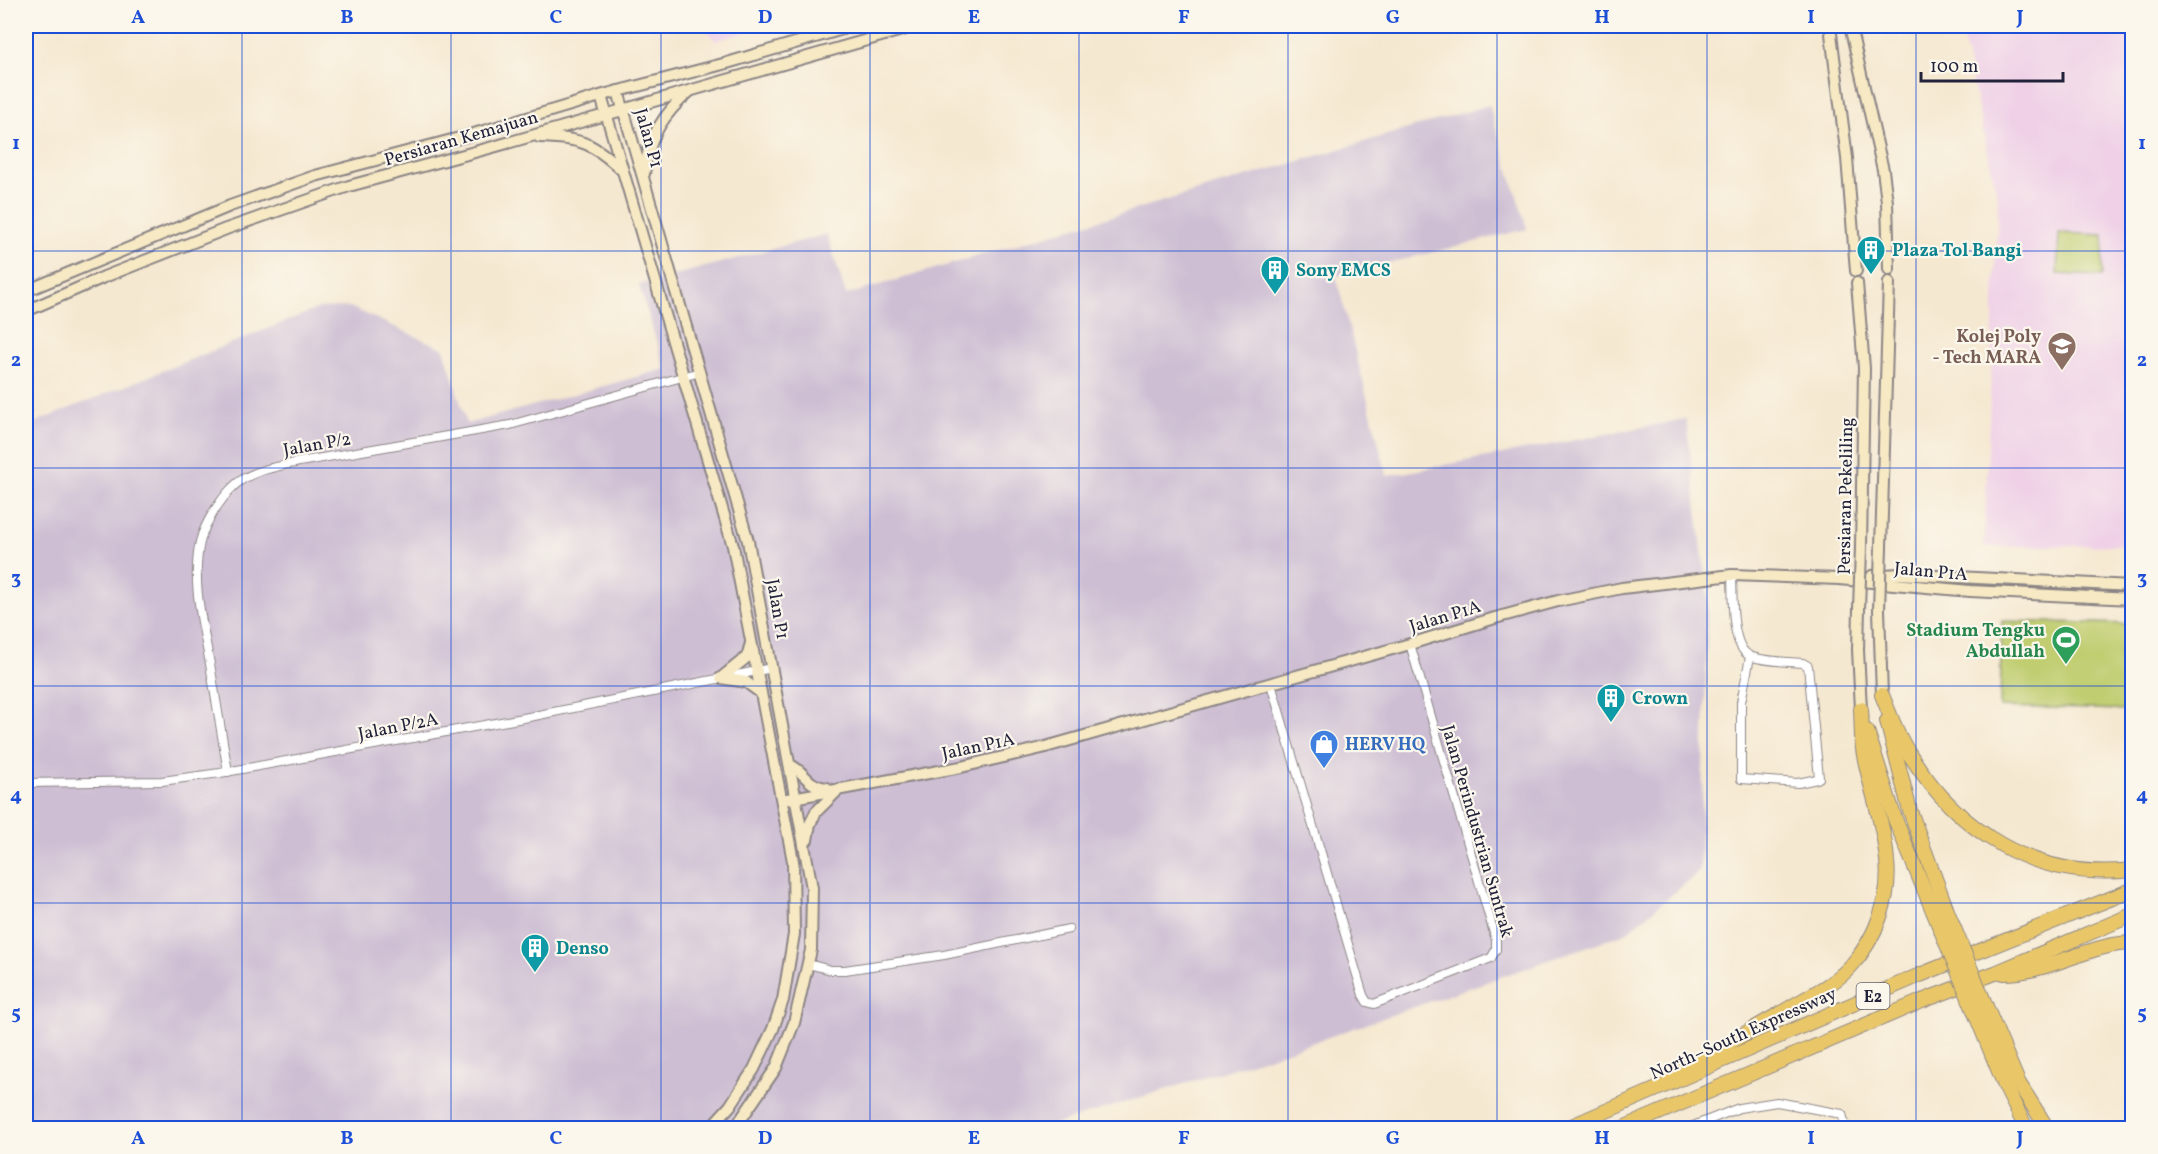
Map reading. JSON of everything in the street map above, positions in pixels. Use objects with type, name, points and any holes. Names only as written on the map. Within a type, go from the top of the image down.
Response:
[{"type":"highway","points":[[1882,695],[1889,736],[1943,920]]},
{"type":"highway","points":[[1882,695],[1895,727],[1919,768],[1965,820],[1996,843],[2033,859],[2069,870],[2099,872],[2133,870]]},
{"type":"highway","points":[[1861,709],[1895,819],[1943,920],[1984,1018],[2018,1082],[2047,1128]]},
{"type":"highway","points":[[1616,1109],[1823,988],[1850,967],[1864,948],[1882,910],[1888,876],[1882,827],[1864,753],[1861,709]]},
{"type":"highway","name":"North–South Expressway","points":[[1567,1128],[1616,1109],[1920,975],[2133,890]]},
{"type":"highway","name":"E2","points":[[1623,1128],[1912,1005],[2133,915]]},
{"type":"highway","points":[[1995,973],[2016,973],[2114,943],[2133,943]]},
{"type":"highway","points":[[1984,1018],[2005,1086],[2026,1128]]},
{"type":"main road","name":"Persiaran Kemajuan","points":[[26,291],[230,206],[285,186],[354,164],[467,136],[618,91],[727,63],[853,26]]},
{"type":"main road","name":"Persiaran Kemajuan","points":[[26,311],[104,277],[226,229],[349,186],[916,26]]},
{"type":"main road","points":[[1830,26],[1845,139],[1856,271]]},
{"type":"main road","points":[[1850,26],[1883,170],[1887,202],[1889,269]]},
{"type":"main road","points":[[644,178],[649,146],[657,128],[670,109],[693,88]]},
{"type":"main road","name":"Jalan P1","points":[[618,91],[748,541],[812,888],[811,950],[794,1023],[776,1068],[735,1128]]},
{"type":"main road","name":"Jalan P1","points":[[601,96],[733,546],[793,861],[795,893],[793,944],[783,1000],[773,1029],[754,1070],[730,1106],[710,1128]]},
{"type":"main road","points":[[527,137],[567,138],[585,142],[600,151],[622,170]]},
{"type":"main road","name":"Persiaran Pekeliling","points":[[1882,695],[1881,547],[1889,282]]},
{"type":"main road","name":"Persiaran Pekeliling","points":[[1857,283],[1864,368],[1858,650],[1861,709]]},
{"type":"main road","points":[[1839,579],[1898,574],[2133,586]]},
{"type":"main road","name":"Jalan P1A","points":[[782,800],[961,767],[1042,748],[1495,618],[1558,601],[1622,588],[1732,575],[1839,579],[1970,591],[2133,598]]},
{"type":"main road","points":[[721,678],[747,657],[752,643]]},
{"type":"main road","points":[[721,678],[746,682],[761,693]]},
{"type":"main road","points":[[790,765],[796,768],[811,785],[839,789]]},
{"type":"main road","points":[[806,846],[810,824],[816,812],[839,789]]},
{"type":"street","name":"Jalan P/2","points":[[228,772],[200,611],[196,571],[200,540],[207,525],[223,498],[241,479],[269,468],[510,425],[700,372]]},
{"type":"street","points":[[1732,575],[1735,626],[1740,648],[1750,657],[1803,663],[1808,666],[1819,778],[1817,780],[1778,783],[1741,779],[1741,702],[1750,657]]},
{"type":"street","name":"Jalan Perindustrian Suntrak","points":[[1271,684],[1363,995],[1367,1002],[1374,1004],[1491,958],[1496,950],[1496,940],[1410,644]]},
{"type":"street","name":"Jalan P/2A","points":[[26,783],[162,781],[228,772],[529,717],[771,668]]},
{"type":"street","points":[[808,964],[831,970],[845,970],[944,955],[1069,928]]},
{"type":"street","points":[[1688,1128],[1739,1108],[1777,1102],[1842,1114],[1846,1128]]},
{"type":"shaded area","points":[[704,26],[766,26],[715,41]]},
{"type":"shaded area","name":"Kolej Poly - Tech MARA","points":[[1960,26],[2132,26],[2132,545],[1984,547],[1998,199]]},
{"type":"shaded area","points":[[1489,105],[1527,229],[1336,276],[1387,476],[1686,419],[1708,600],[1700,871],[1626,933],[1300,1047],[1044,1128],[26,1128],[26,426],[319,308],[350,307],[444,349],[467,424],[665,369],[639,285],[827,234],[846,295]]},
{"type":"green space","points":[[2059,233],[2104,235],[2102,276],[2057,274]]},
{"type":"green space","name":"Stadium Tengku Abdullah","points":[[2002,621],[2132,624],[2130,710],[2000,707]]},
{"type":"place","name":"Plaza Tol Bangi","points":[[1871,276]]},
{"type":"place","name":"Sony EMCS","points":[[1275,296]]},
{"type":"place","name":"Kolej Poly - Tech MARA","points":[[2062,372]]},
{"type":"place","name":"Stadium Tengku Abdullah","points":[[2066,666]]},
{"type":"place","name":"Crown","points":[[1611,724]]},
{"type":"place","name":"HERV HQ","points":[[1324,770]]},
{"type":"place","name":"Denso","points":[[535,974]]}]
